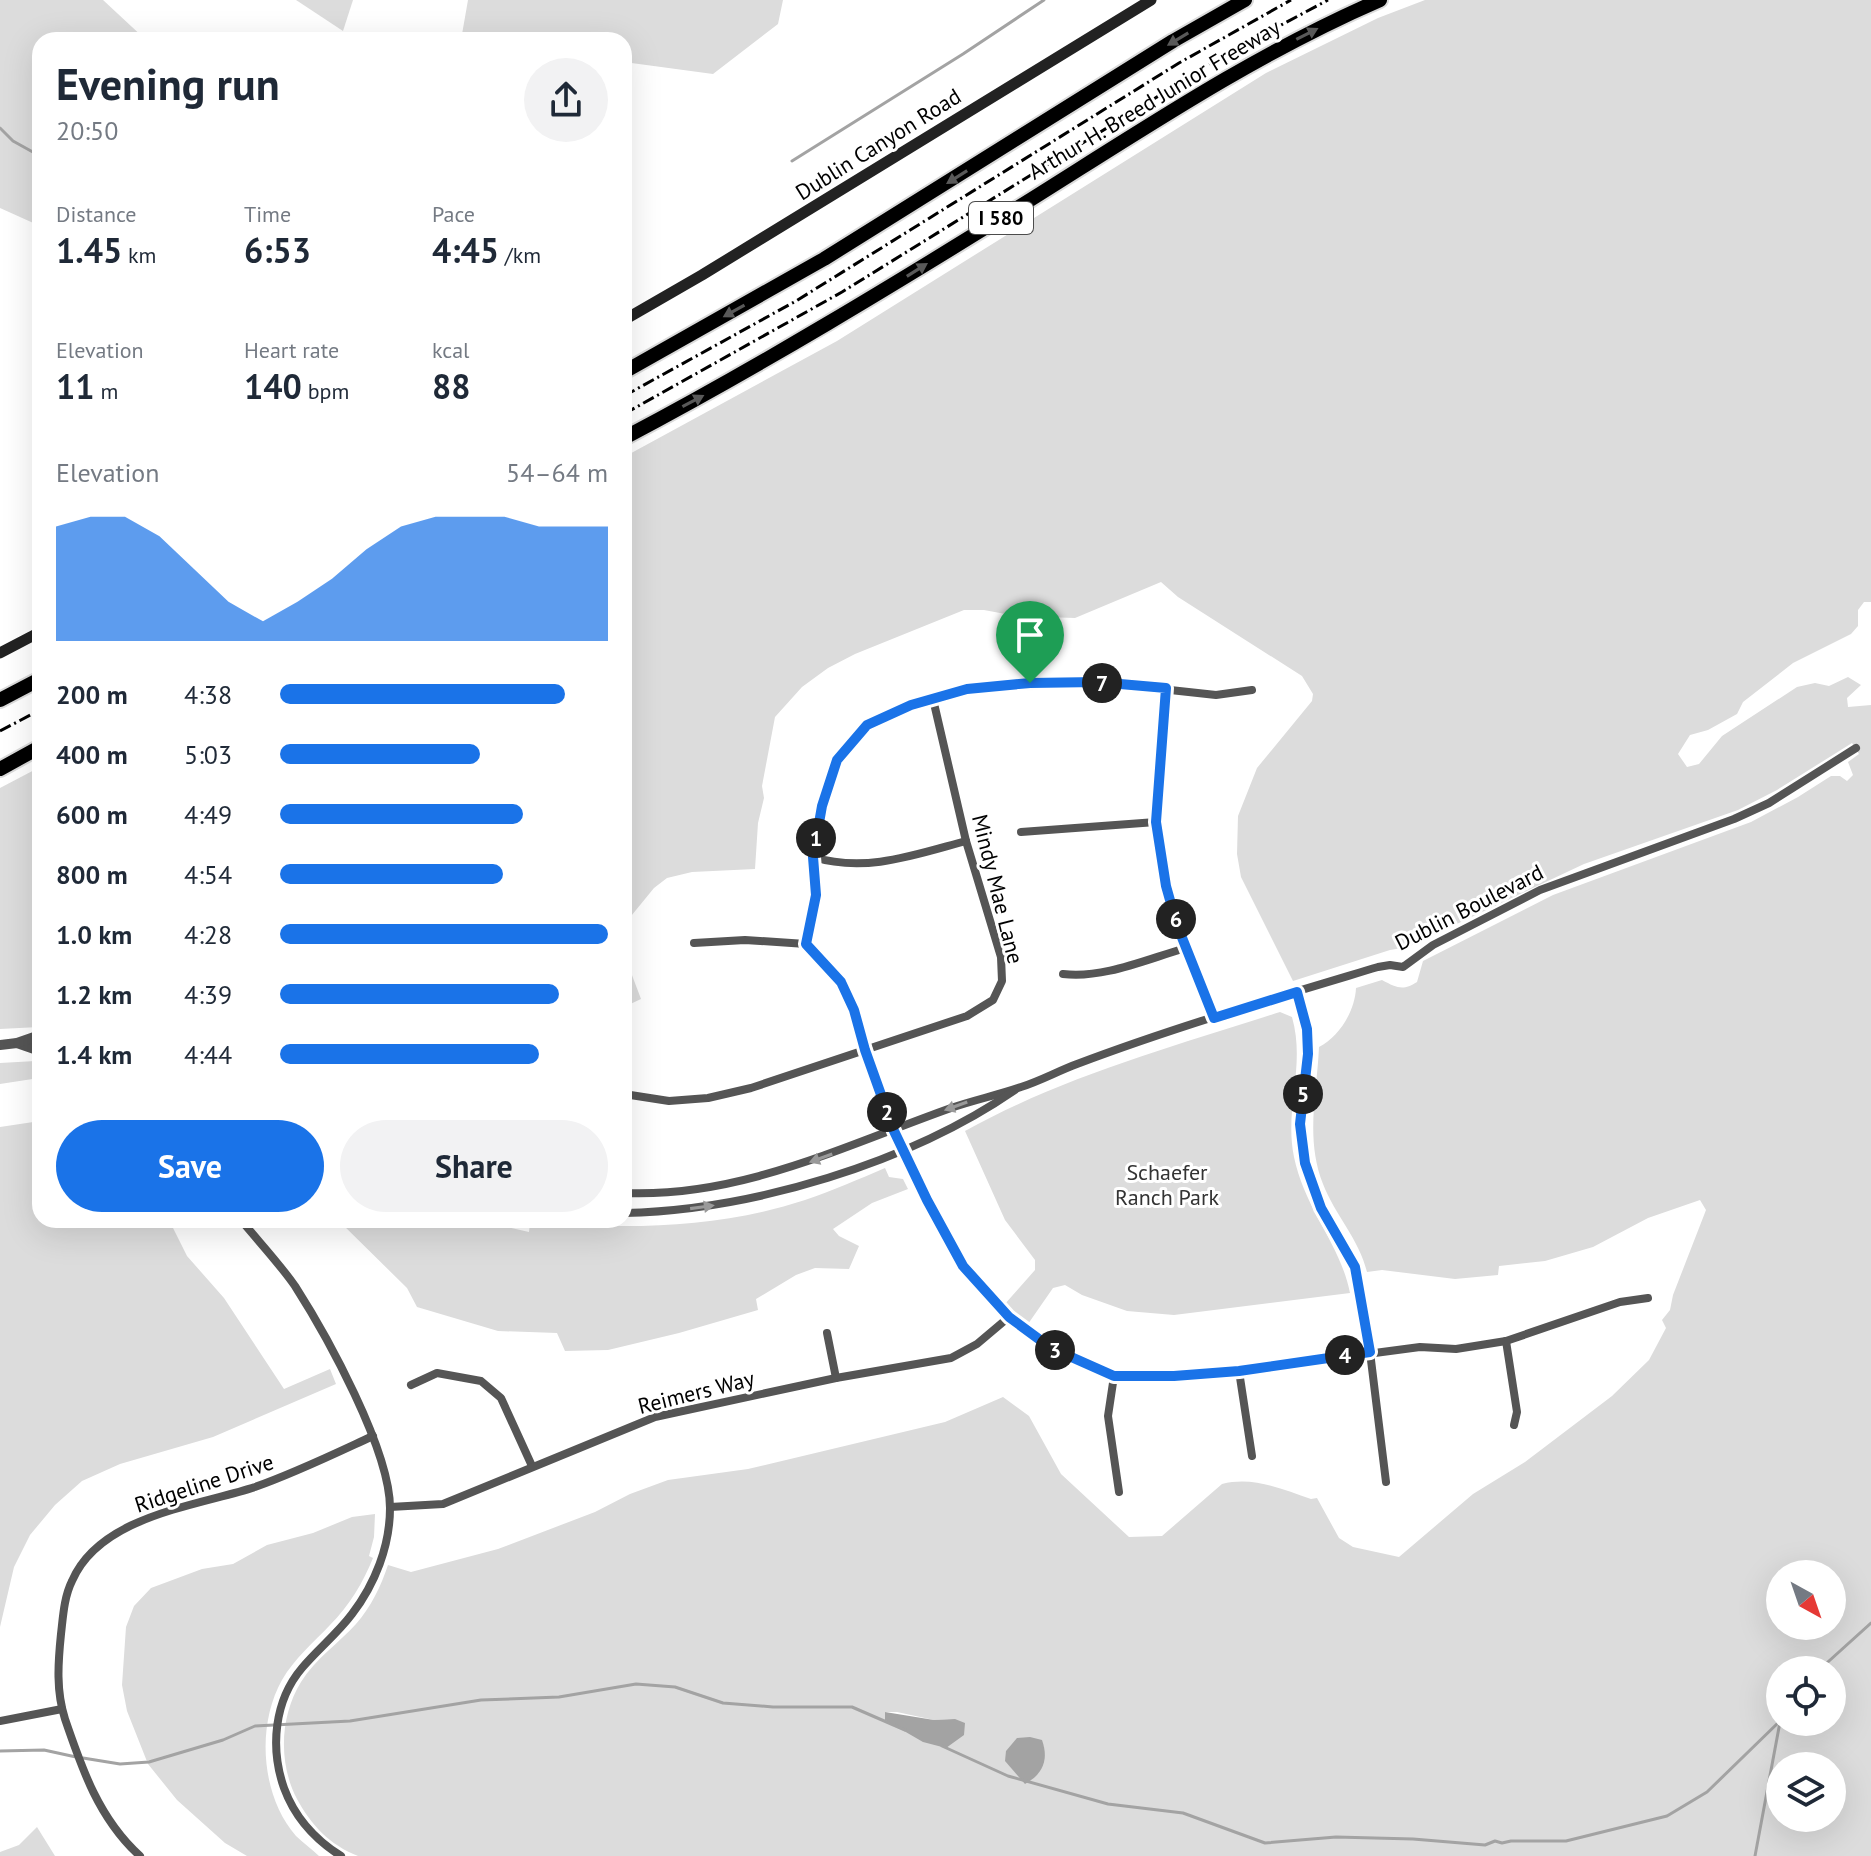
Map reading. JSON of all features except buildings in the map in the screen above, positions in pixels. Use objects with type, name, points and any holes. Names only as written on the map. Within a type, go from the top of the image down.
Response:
[{"type":"highway","name":"Arthur H. Breed Junior Freeway","points":[[632,367],[824,259],[1173,41],[1245,0]]},
{"type":"highway","name":"Arthur H. Breed Junior Freeway","points":[[632,433],[863,303],[1234,73],[1308,33],[1380,0]]},
{"type":"highway","points":[[0,700],[32,683]]},
{"type":"highway","points":[[0,769],[32,751]]},
{"type":"main road","name":"Dublin Canyon Road","points":[[632,315],[1151,0]]},
{"type":"main road","points":[[0,653],[32,636]]},
{"type":"street","points":[[806,944],[816,895],[813,857],[822,806],[837,760],[867,725],[911,705],[967,689],[1030,683],[1097,682],[1216,695],[1252,690]]},
{"type":"street","points":[[1166,688],[1156,822],[1166,886],[1214,1018]]},
{"type":"street","name":"Mindy Mae Lane","points":[[865,1050],[967,1016],[993,1000],[1002,981],[1001,957],[966,841],[933,699]]},
{"type":"street","name":"Dublin Boulevard","points":[[632,1193],[689,1190],[738,1182],[802,1164],[947,1109],[1020,1087],[1077,1064],[1214,1018],[1378,967],[1403,967],[1433,945],[1540,890],[1734,819],[1769,803],[1856,748]]},
{"type":"street","points":[[1021,832],[1156,822]]},
{"type":"street","points":[[813,857],[854,865],[902,858],[966,841]]},
{"type":"street","points":[[694,943],[745,940],[806,944],[841,982],[854,1010],[894,1131],[963,1266],[1009,1317],[1051,1348],[1114,1376],[1239,1371],[1370,1352],[1420,1347],[1456,1349],[1506,1341],[1620,1302],[1648,1298]]},
{"type":"street","points":[[1063,974],[1079,976],[1113,969],[1186,948]]},
{"type":"street","points":[[1297,992],[1307,1029],[1308,1054],[1300,1124],[1305,1163],[1321,1208],[1355,1267],[1370,1352],[1386,1482]]},
{"type":"street","points":[[0,1045],[32,1038]]},
{"type":"street","points":[[17,1043],[32,1048]]},
{"type":"street","points":[[632,1095],[669,1101],[708,1098],[751,1088],[865,1050]]},
{"type":"street","name":"Dublin Boulevard","points":[[632,1212],[699,1207],[768,1195],[817,1181],[903,1150],[965,1120],[1020,1087]]},
{"type":"street","points":[[248,1228],[294,1285],[341,1368],[373,1436],[384,1470],[390,1507],[378,1571],[351,1616],[300,1670],[287,1692],[275,1734],[276,1753],[289,1801],[321,1844],[341,1856]]},
{"type":"street","name":"Reimers Way","points":[[390,1507],[443,1504],[655,1417],[836,1378],[951,1358],[977,1344],[1009,1317]]},
{"type":"street","points":[[827,1333],[836,1378]]},
{"type":"street","points":[[1506,1341],[1517,1412],[1514,1425]]},
{"type":"street","points":[[1239,1371],[1252,1456]]},
{"type":"street","points":[[411,1385],[437,1373],[481,1381],[501,1398],[532,1466]]},
{"type":"street","points":[[1114,1376],[1108,1416],[1119,1492]]},
{"type":"street","name":"Ridgeline Drive","points":[[140,1856],[112,1825],[96,1800],[62,1709],[58,1685],[59,1653],[63,1615],[72,1580],[92,1553],[126,1527],[268,1482],[373,1436]]},
{"type":"street","points":[[0,1721],[62,1709]]},
{"type":"green space","points":[[0,0],[103,0],[137,32],[32,32],[32,222],[0,208]]},
{"type":"green space","points":[[296,0],[353,0],[343,31]]},
{"type":"green space","points":[[468,0],[783,0],[778,24],[713,74],[632,63],[632,32],[462,32]]},
{"type":"green space","points":[[1425,0],[1871,0],[1871,602],[1864,602],[1858,610],[1858,626],[1851,634],[1793,663],[1743,702],[1737,714],[1708,730],[1690,735],[1678,754],[1687,767],[1699,764],[1722,736],[1797,687],[1815,683],[1829,686],[1848,677],[1861,685],[1847,698],[1848,707],[1871,705],[1871,1856],[358,1856],[322,1833],[308,1817],[291,1785],[284,1755],[285,1724],[289,1710],[301,1682],[313,1666],[361,1617],[375,1596],[388,1565],[411,1572],[498,1549],[668,1480],[748,1469],[945,1422],[1003,1397],[1029,1416],[1061,1474],[1129,1537],[1162,1536],[1222,1484],[1245,1482],[1317,1498],[1339,1538],[1353,1547],[1399,1557],[1473,1494],[1525,1462],[1612,1396],[1649,1360],[1666,1328],[1662,1320],[1670,1310],[1706,1210],[1700,1200],[1648,1218],[1593,1247],[1545,1261],[1499,1266],[1498,1275],[1455,1279],[1382,1270],[1367,1272],[1323,1184],[1314,1150],[1319,1047],[1333,1037],[1345,1022],[1353,1006],[1356,988],[1382,980],[1408,987],[1417,982],[1423,961],[1553,895],[1751,822],[1831,776],[1840,776],[1847,781],[1853,775],[1848,762],[1859,754],[1852,743],[1777,790],[1738,810],[1584,864],[1408,947],[1293,981],[1241,877],[1237,854],[1238,816],[1257,768],[1312,701],[1313,694],[1302,676],[1178,597],[1161,582],[1075,618],[964,610],[828,668],[802,687],[775,717],[762,786],[764,798],[758,823],[755,869],[692,872],[667,878],[654,888],[632,915],[632,453],[837,341],[1266,73],[1378,18]],"holes":[[[885,1712],[934,1720],[955,1719],[896,1725],[885,1721]]]},
{"type":"green space","points":[[32,771],[32,1027],[0,1029],[0,788]]},
{"type":"green space","points":[[632,975],[641,999],[632,1003]]},
{"type":"green space","name":"Schaefer Ranch Park","points":[[1280,1012],[1292,1017],[1296,1035],[1291,1121],[1294,1157],[1306,1194],[1339,1258],[1350,1293],[1174,1315],[1127,1311],[1082,1295],[1065,1285],[1053,1288],[1028,1324],[1004,1305],[1035,1270],[1035,1260],[1005,1220],[965,1131],[1040,1094],[1079,1079]]},
{"type":"green space","points":[[32,1061],[32,1079],[0,1084],[0,1063]]},
{"type":"green space","points":[[32,1122],[32,1228],[173,1228],[187,1256],[224,1298],[284,1389],[330,1369],[336,1384],[213,1437],[120,1464],[82,1481],[55,1505],[30,1535],[14,1567],[0,1627],[0,1127]]},
{"type":"green space","points":[[885,1168],[889,1177],[903,1179],[908,1189],[872,1203],[833,1229],[839,1236],[859,1246],[849,1269],[815,1268],[796,1275],[756,1299],[758,1310],[608,1350],[565,1351],[557,1333],[498,1331],[417,1307],[407,1288],[346,1228],[511,1228],[529,1232],[529,1228],[632,1228],[745,1215],[825,1193]]},
{"type":"green space","points":[[375,1514],[369,1556],[373,1558],[365,1576],[343,1610],[287,1672],[268,1718],[266,1760],[275,1801],[296,1836],[319,1856],[247,1856],[225,1843],[177,1800],[148,1764],[127,1711],[122,1685],[126,1627],[134,1606],[151,1588],[202,1569],[233,1564],[267,1545],[313,1533],[352,1517]]},
{"type":"green space","points":[[37,1827],[55,1856],[0,1856],[0,1852],[19,1845]]},
{"type":"shaded area","points":[[885,1712],[934,1720],[955,1719],[965,1723],[964,1735],[946,1748],[923,1742],[885,1720]]},
{"type":"shaded area","points":[[1017,1738],[1042,1740],[1044,1760],[1040,1771],[1025,1784],[1005,1761],[1006,1751]]},
{"type":"waterway","points":[[792,161],[1044,0]]},
{"type":"waterway","points":[[0,128],[13,141],[32,152]]},
{"type":"waterway","points":[[1834,1656],[1871,1623]]},
{"type":"waterway","points":[[83,1758],[120,1764],[149,1762],[223,1740],[255,1726],[350,1721],[481,1700],[559,1697],[636,1684],[675,1687],[723,1703],[773,1707],[852,1707],[905,1730]]},
{"type":"waterway","points":[[942,1746],[1008,1776],[1108,1804],[1183,1813],[1265,1843],[1336,1837],[1485,1845],[1495,1841],[1566,1841],[1667,1816],[1707,1792],[1766,1735]]},
{"type":"waterway","points":[[1755,1856],[1777,1736]]},
{"type":"waterway","points":[[0,1751],[44,1750],[76,1757]]},
{"type":"railway","points":[[632,392],[796,301],[1179,63],[1291,0]]},
{"type":"railway","points":[[632,410],[842,292],[1223,56],[1328,0]]},
{"type":"railway","points":[[0,731],[32,714]]},
{"type":"route","points":[[1097,682],[1166,688],[1156,822],[1166,886],[1177,925],[1214,1018],[1297,992],[1307,1029],[1308,1054],[1300,1124],[1305,1163],[1321,1208],[1355,1267],[1370,1352],[1239,1371],[1114,1376],[1051,1348],[1009,1317],[963,1266],[927,1200],[894,1131],[854,1010],[841,982],[806,944],[816,895],[813,857],[822,806],[837,760],[867,725],[911,705],[967,689],[1030,683],[1097,682]]}]
